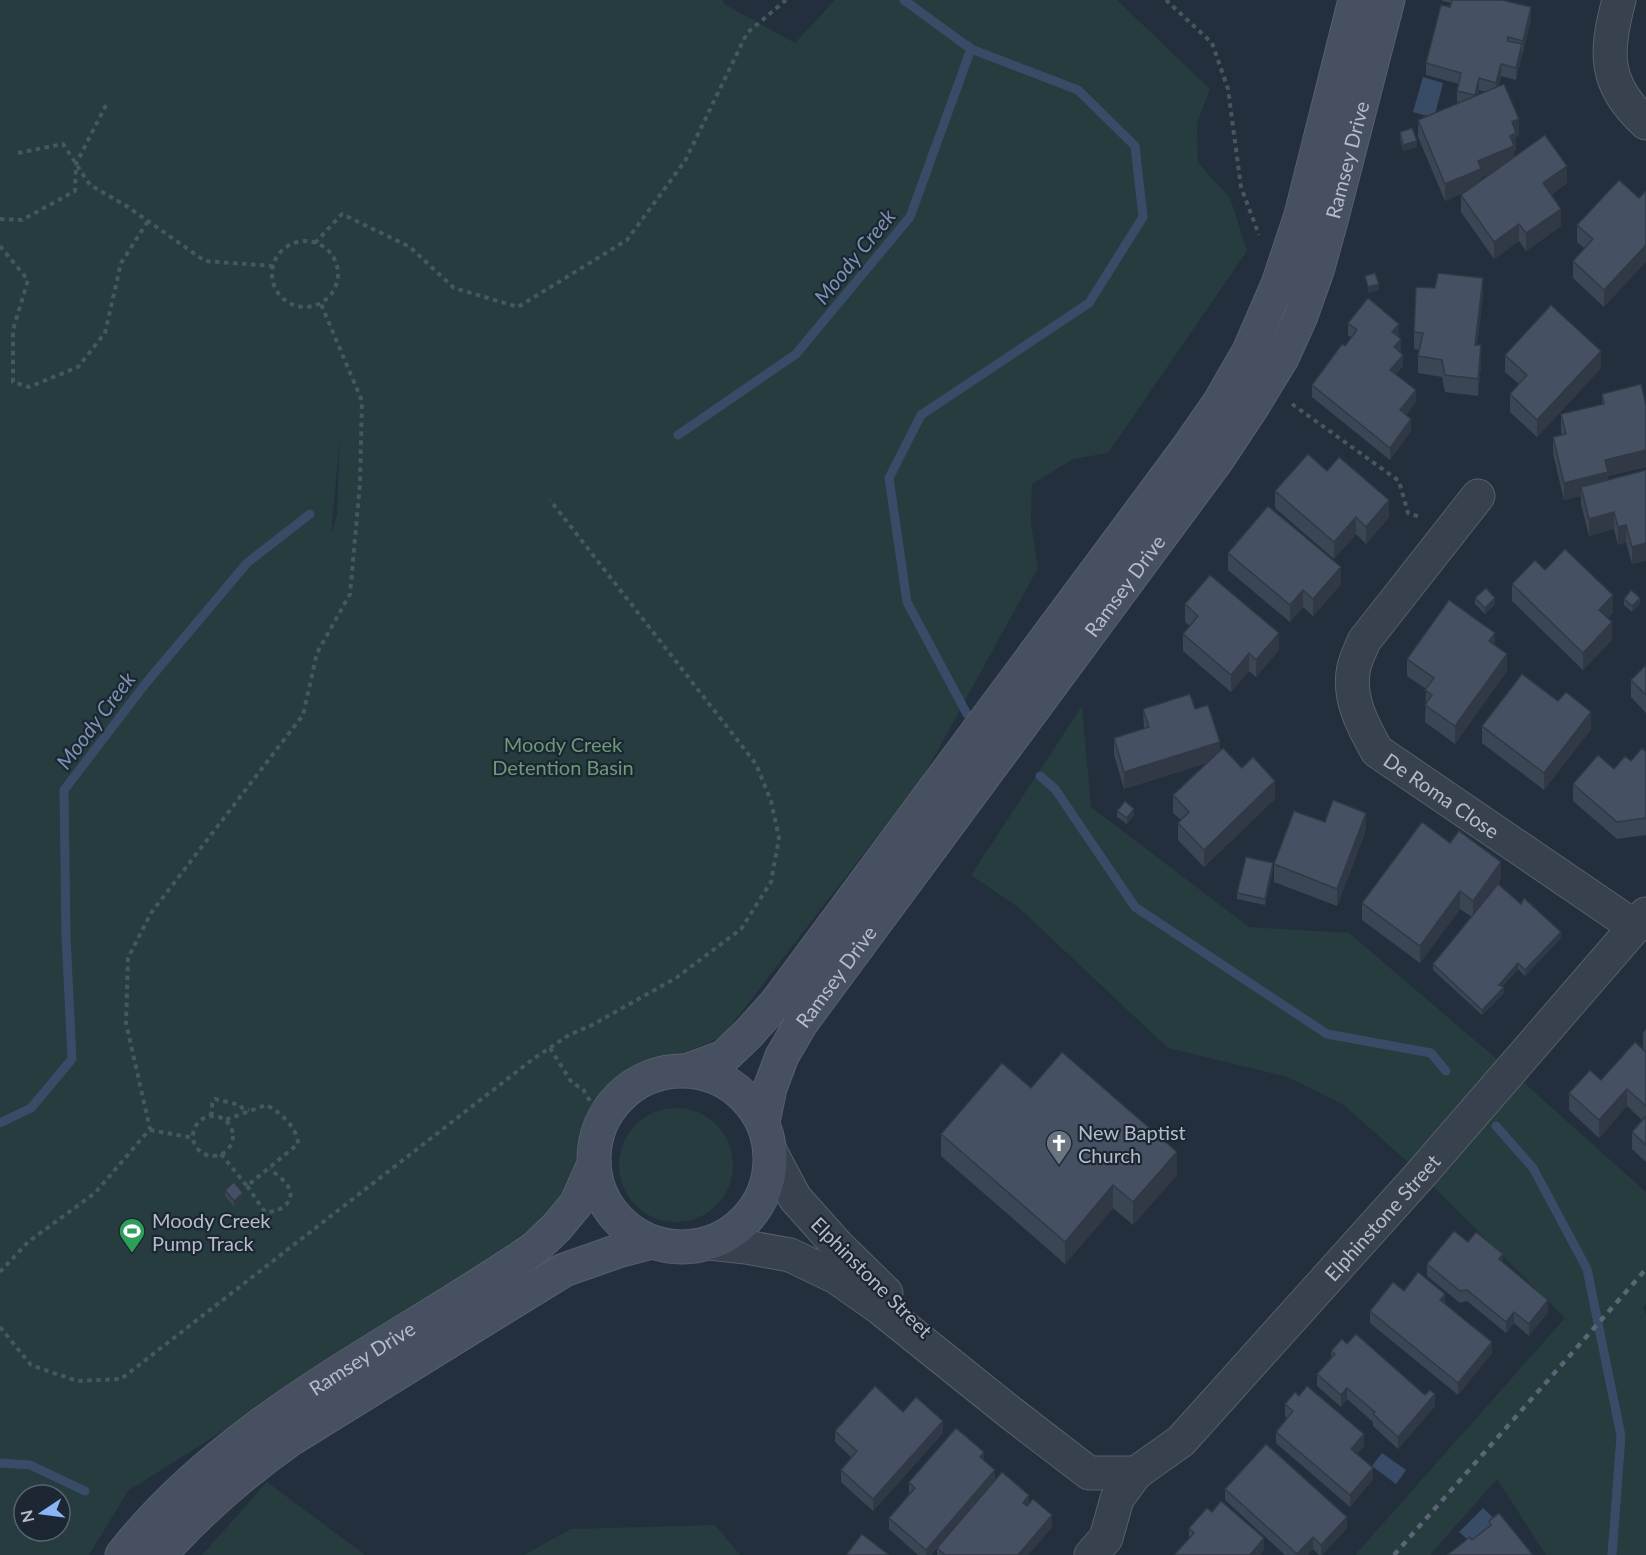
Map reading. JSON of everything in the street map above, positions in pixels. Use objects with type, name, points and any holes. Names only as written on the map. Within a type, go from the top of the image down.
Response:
[{"type":"main road","name":"Ramsey Drive","points":[[689,1070],[724,1056],[776,1003],[1219,403],[1249,351],[1278,284],[1301,215],[1355,0]]},
{"type":"main road","name":"Ramsey Drive","points":[[766,1137],[770,1088],[782,1056],[801,1022],[1216,460],[1282,358],[1301,316],[1317,271],[1388,0]]},
{"type":"main road","points":[[689,1070],[712,1075],[733,1086],[750,1102],[766,1137],[768,1180],[756,1207],[736,1229],[710,1243],[681,1248],[652,1242],[630,1230],[611,1212],[599,1188],[594,1162],[597,1132],[610,1106],[632,1085],[659,1072],[689,1070]]},
{"type":"main road","name":"Ramsey Drive","points":[[122,1555],[178,1494],[229,1448],[284,1408],[535,1248],[576,1204],[594,1162]]},
{"type":"main road","name":"Ramsey Drive","points":[[160,1555],[215,1498],[291,1439],[564,1270],[652,1242]]},
{"type":"street","points":[[1619,0],[1611,32],[1611,73],[1622,96],[1646,123]]},
{"type":"street","name":"De Roma Close","points":[[1478,496],[1364,641],[1353,668],[1353,696],[1362,725],[1377,751],[1640,920]]},
{"type":"street","name":"Elphinstone Street","points":[[1091,1555],[1106,1538],[1117,1499],[1136,1473],[1181,1441],[1421,1174],[1640,920]]},
{"type":"street","name":"Elphinstone Street","points":[[766,1137],[795,1198],[837,1245],[987,1394]]},
{"type":"street","name":"Elphinstone Street","points":[[710,1243],[790,1255],[836,1277],[880,1308],[1089,1473],[1103,1495],[1112,1517]]},
{"type":"street","points":[[1089,1473],[1136,1473]]},
{"type":"path","points":[[315,243],[342,214],[410,247],[454,288],[518,307],[627,240],[685,161],[747,33],[786,0]]},
{"type":"path","points":[[1166,0],[1212,43],[1228,89],[1241,187],[1278,284]]},
{"type":"path","points":[[0,219],[22,220],[75,190],[76,164],[106,105]]},
{"type":"path","points":[[18,153],[63,144],[90,185],[148,221],[205,261],[273,266]]},
{"type":"path","points":[[0,246],[28,280],[13,330],[13,382],[29,387],[78,367],[105,333],[121,263],[148,221]]},
{"type":"path","points":[[304,241],[325,248],[333,256],[338,277],[329,297],[321,304],[310,308],[289,304],[280,297],[274,288],[273,266],[277,256],[284,248],[304,241]]},
{"type":"path","points":[[150,1130],[126,1023],[128,958],[151,913],[303,715],[317,653],[350,594],[360,483],[362,401],[321,304]]},
{"type":"path","points":[[1284,399],[1400,481],[1408,513],[1451,530]]},
{"type":"path","points":[[0,1327],[31,1365],[77,1381],[121,1379],[533,1059],[569,1035],[592,1025],[676,978],[741,928],[771,882],[779,838],[771,801],[756,764],[550,500]]},
{"type":"path","points":[[550,1048],[572,1083],[583,1089],[601,1125]]},
{"type":"path","points":[[209,1116],[215,1099],[251,1110]]},
{"type":"path","points":[[225,1120],[266,1105],[280,1114],[298,1139],[298,1144],[247,1186]]},
{"type":"path","points":[[209,1116],[219,1116],[230,1125],[233,1138],[227,1150],[221,1154],[204,1153],[199,1149],[194,1137],[194,1131],[200,1121],[209,1116]]},
{"type":"path","points":[[150,1130],[194,1137]]},
{"type":"path","points":[[0,1272],[28,1242],[95,1192],[150,1130]]},
{"type":"path","points":[[221,1154],[265,1212],[282,1208],[290,1199],[290,1190],[270,1169]]},
{"type":"green space","name":"Moody Creek Detention Basin","points":[[0,0],[723,0],[724,4],[795,43],[835,0],[1117,0],[1210,89],[1197,123],[1198,163],[1230,198],[1247,251],[1108,453],[1073,459],[1032,484],[1031,523],[1038,568],[923,777],[722,1037],[674,1057],[603,1094],[552,1215],[384,1329],[128,1491],[89,1555],[0,1555]],"holes":[[[340,437],[337,514],[331,535]]]},
{"type":"green space","points":[[1082,706],[1091,807],[1249,927],[1349,933],[1511,1071],[1646,1192],[1646,1304],[1643,1307],[1646,1316],[1646,1555],[1546,1555],[1497,1479],[1430,1555],[1355,1555],[1565,1318],[1421,1174],[1344,1105],[1287,1077],[1168,1048],[1018,907],[971,875]]},
{"type":"green space","points":[[676,1108],[698,1112],[717,1124],[729,1143],[733,1165],[729,1187],[717,1206],[698,1218],[676,1222],[654,1218],[635,1206],[623,1187],[619,1165],[623,1143],[635,1124],[654,1112]]},
{"type":"green space","points":[[267,1482],[365,1555],[202,1555]]},
{"type":"green space","points":[[715,1525],[740,1555],[524,1555],[571,1529]]},
{"type":"water","points":[[1423,77],[1443,83],[1434,118],[1413,112]]},
{"type":"water","points":[[1382,1453],[1406,1470],[1396,1484],[1372,1466]]},
{"type":"water","points":[[1483,1508],[1497,1521],[1474,1545],[1459,1532]]},
{"type":"building","points":[[1452,0],[1502,0],[1531,7],[1523,41],[1508,37],[1507,41],[1522,44],[1516,68],[1501,64],[1496,83],[1479,78],[1475,95],[1457,91],[1461,73],[1426,63],[1441,5],[1450,7]]},
{"type":"building","points":[[1504,84],[1519,119],[1512,122],[1516,133],[1510,136],[1514,146],[1478,161],[1481,169],[1445,184],[1418,120]]},
{"type":"building","points":[[1412,128],[1417,141],[1403,145],[1400,132]]},
{"type":"building","points":[[1545,135],[1567,166],[1543,183],[1561,209],[1526,233],[1519,224],[1494,242],[1461,195]]},
{"type":"building","points":[[1619,180],[1639,198],[1646,191],[1646,245],[1604,290],[1573,261],[1593,239],[1577,225]]},
{"type":"building","points":[[1375,273],[1379,284],[1368,287],[1365,276]]},
{"type":"building","points":[[1438,273],[1483,278],[1475,345],[1481,345],[1478,379],[1445,375],[1442,360],[1418,356],[1423,333],[1414,332],[1416,287],[1435,288]]},
{"type":"building","points":[[1368,298],[1399,324],[1392,332],[1401,339],[1394,347],[1403,355],[1390,370],[1416,390],[1400,410],[1411,419],[1390,448],[1312,385],[1342,344],[1345,346],[1357,330],[1348,323]]},
{"type":"building","points":[[1551,305],[1601,351],[1537,420],[1510,394],[1527,375],[1505,355]]},
{"type":"building","points":[[1641,384],[1646,405],[1646,450],[1605,460],[1608,472],[1564,483],[1553,437],[1566,434],[1561,414],[1604,404],[1602,394]]},
{"type":"building","points":[[1308,454],[1327,471],[1339,457],[1389,500],[1366,527],[1356,517],[1334,542],[1275,491]]},
{"type":"building","points":[[1646,470],[1646,543],[1632,547],[1626,525],[1618,527],[1614,512],[1589,519],[1581,487]]},
{"type":"building","points":[[1268,506],[1341,567],[1313,599],[1303,590],[1290,605],[1228,553]]},
{"type":"building","points":[[1565,549],[1613,595],[1599,610],[1612,622],[1583,653],[1512,584],[1535,560],[1545,570]]},
{"type":"building","points":[[1210,575],[1279,633],[1256,660],[1249,653],[1231,675],[1183,634],[1198,616],[1185,604]]},
{"type":"building","points":[[1486,588],[1495,598],[1485,608],[1475,598]]},
{"type":"building","points":[[1631,590],[1640,598],[1632,606],[1624,599]]},
{"type":"building","points":[[1449,600],[1495,633],[1489,641],[1507,654],[1455,726],[1425,705],[1432,695],[1425,690],[1434,678],[1407,659]]},
{"type":"building","points":[[1646,665],[1646,695],[1631,680]]},
{"type":"building","points":[[1522,674],[1558,701],[1566,692],[1591,712],[1544,773],[1482,726]]},
{"type":"building","points":[[1190,694],[1195,709],[1208,705],[1220,742],[1124,772],[1114,738],[1149,727],[1143,709]]},
{"type":"building","points":[[1223,748],[1242,768],[1253,757],[1275,781],[1204,850],[1178,823],[1189,812],[1173,795]]},
{"type":"building","points":[[1642,748],[1646,752],[1646,818],[1617,822],[1573,784],[1598,755],[1614,769],[1625,756],[1631,761]]},
{"type":"building","points":[[1333,800],[1366,813],[1337,889],[1274,864],[1294,811],[1325,822]]},
{"type":"building","points":[[1125,801],[1134,809],[1127,818],[1117,811]]},
{"type":"building","points":[[1422,822],[1450,843],[1459,831],[1501,862],[1473,901],[1460,891],[1420,946],[1362,903]]},
{"type":"building","points":[[1246,857],[1273,863],[1265,899],[1237,893]]},
{"type":"building","points":[[1498,884],[1521,904],[1524,898],[1561,932],[1525,970],[1518,963],[1499,985],[1504,987],[1482,1010],[1433,964]]},
{"type":"building","points":[[1635,1042],[1646,1052],[1646,1106],[1627,1089],[1599,1120],[1569,1093],[1590,1070],[1601,1080]]},
{"type":"building","name":"New Baptist Church","points":[[1062,1052],[1177,1152],[1133,1202],[1113,1185],[1065,1242],[941,1134],[1002,1063],[1031,1088]]},
{"type":"building","points":[[1646,1116],[1646,1145],[1632,1132]]},
{"type":"building","points":[[234,1182],[243,1193],[234,1201],[225,1190]]},
{"type":"building","points":[[1454,1231],[1468,1242],[1476,1232],[1503,1254],[1499,1259],[1548,1300],[1529,1324],[1514,1312],[1506,1322],[1467,1290],[1460,1291],[1427,1264]]},
{"type":"building","points":[[1418,1272],[1445,1294],[1440,1300],[1492,1342],[1458,1383],[1370,1311],[1393,1282],[1404,1291]]},
{"type":"building","points":[[1356,1334],[1425,1395],[1430,1390],[1435,1394],[1398,1437],[1373,1414],[1375,1412],[1347,1388],[1341,1395],[1317,1374],[1335,1354],[1331,1351],[1342,1339],[1347,1344]]},
{"type":"building","points":[[875,1386],[903,1412],[916,1397],[943,1421],[873,1499],[841,1470],[857,1451],[835,1431]]},
{"type":"building","points":[[1307,1386],[1364,1434],[1351,1449],[1373,1468],[1350,1495],[1276,1432],[1293,1411],[1285,1404],[1295,1392],[1299,1396]]},
{"type":"building","points":[[956,1428],[984,1452],[980,1457],[995,1470],[926,1550],[889,1518],[915,1488],[909,1482]]},
{"type":"building","points":[[1266,1444],[1347,1517],[1321,1545],[1313,1537],[1297,1554],[1225,1489]]},
{"type":"building","points":[[1002,1472],[1029,1495],[1023,1503],[1027,1506],[1033,1499],[1052,1515],[1018,1555],[945,1555],[937,1548]]},
{"type":"building","points":[[1221,1501],[1264,1538],[1250,1555],[1174,1555],[1194,1533],[1189,1528],[1207,1508],[1212,1512]]},
{"type":"building","points":[[1499,1513],[1533,1555],[1447,1555],[1470,1537],[1472,1540],[1491,1525],[1489,1521]]},
{"type":"building","points":[[862,1534],[889,1555],[846,1555]]},
{"type":"waterway","points":[[904,0],[971,49],[1078,90],[1135,146],[1143,217],[1089,303],[921,415],[889,478],[907,602],[967,714]]},
{"type":"waterway","name":"Moody Creek","points":[[678,435],[796,354],[910,217],[971,49],[967,45]]},
{"type":"waterway","name":"Moody Creek","points":[[0,1123],[31,1108],[72,1059],[66,936],[64,790],[146,683],[247,563],[310,514]]},
{"type":"waterway","points":[[1040,776],[1055,789],[1135,907],[1327,1034],[1431,1053],[1446,1071]]},
{"type":"waterway","points":[[1496,1126],[1533,1168],[1587,1269],[1621,1436],[1612,1555]]},
{"type":"waterway","points":[[0,1463],[30,1465],[85,1491]]},
{"type":"railway","points":[[1394,1555],[1646,1269]]},
{"type":"place","name":"New Baptist Church","points":[[1059,1166]]},
{"type":"place","name":"Moody Creek Pump Track","points":[[132,1254]]}]
